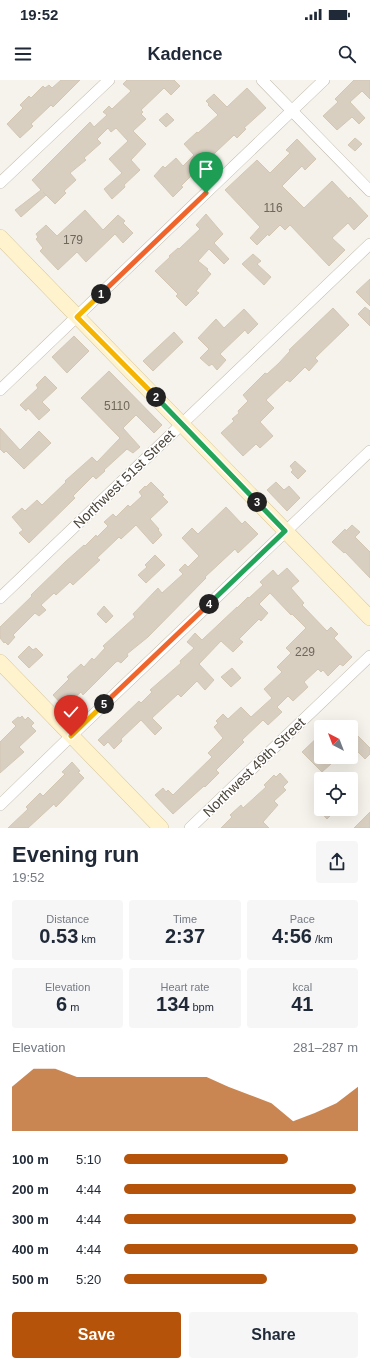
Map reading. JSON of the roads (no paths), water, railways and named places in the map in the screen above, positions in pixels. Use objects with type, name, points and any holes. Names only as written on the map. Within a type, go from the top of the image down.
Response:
[{"type":"street","points":[[0,183],[109,80]]},
{"type":"street","points":[[262,80],[370,191]]},
{"type":"street","points":[[0,390],[324,80]]},
{"type":"street","points":[[0,237],[369,616]]},
{"type":"street","name":"Northwest 51st Street","points":[[0,598],[370,244]]},
{"type":"street","points":[[0,805],[370,451]]},
{"type":"street","name":"Northwest 49th Street","points":[[190,828],[370,656]]},
{"type":"street","points":[[0,662],[160,828]]}]
